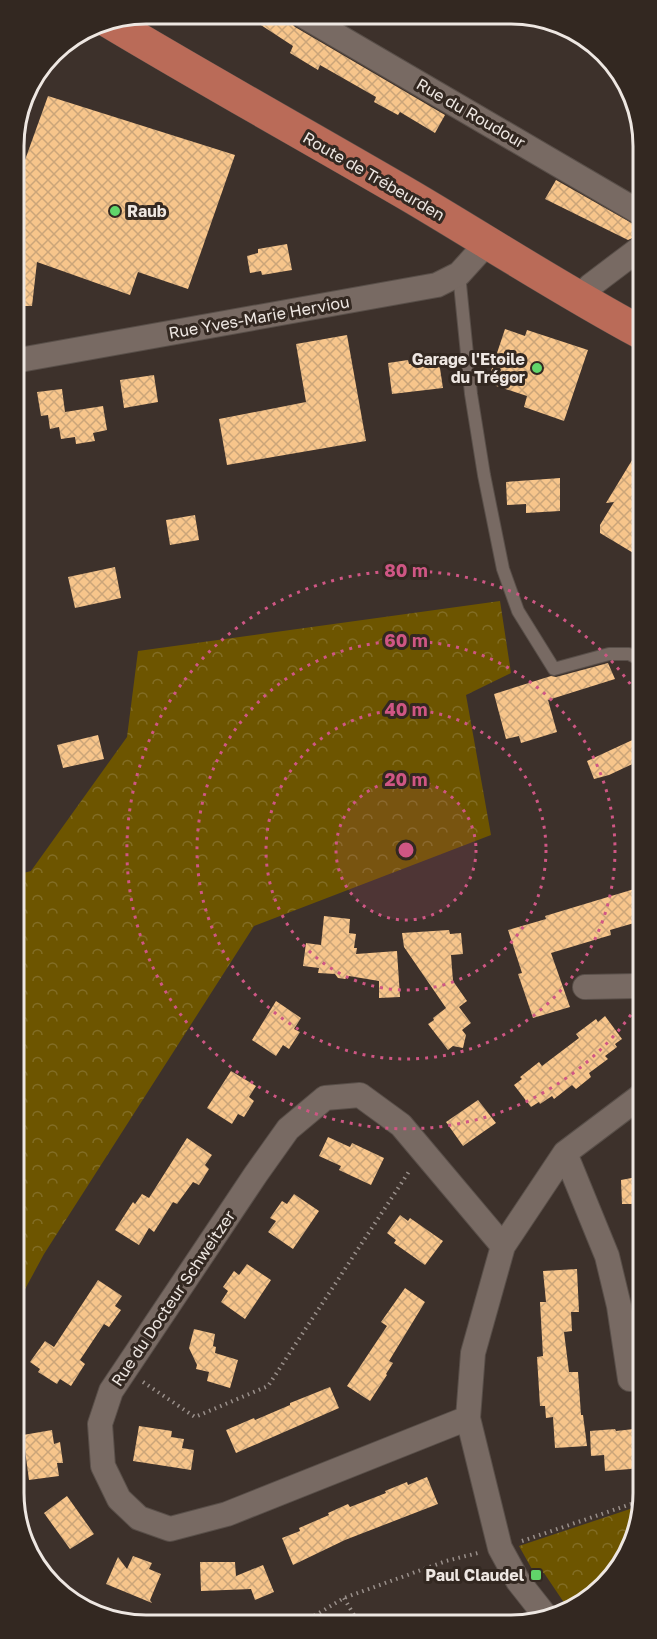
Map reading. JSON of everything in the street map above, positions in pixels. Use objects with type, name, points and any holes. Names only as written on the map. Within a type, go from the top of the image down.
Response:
[{"type":"main road","name":"Route de Trébeurden","points":[[118,27],[633,328]]},
{"type":"street","name":"Rue du Roudour","points":[[317,24],[633,208]]},
{"type":"street","name":"Rue Yves-Marie Herviou","points":[[24,359],[437,285],[459,274],[488,242]]},
{"type":"street","points":[[582,300],[590,286],[633,254]]},
{"type":"street","points":[[585,987],[633,989]]},
{"type":"street","name":"Rue du Docteur Schweitzer","points":[[468,1418],[227,1514],[170,1528],[139,1518],[119,1499],[103,1466],[100,1424],[111,1391],[288,1129],[325,1098],[360,1095],[401,1125],[503,1246]]},
{"type":"street","points":[[542,1611],[518,1581],[500,1548],[468,1418],[473,1353],[503,1246],[565,1153],[633,1102]]},
{"type":"street","points":[[565,1153],[607,1256],[620,1306],[630,1379]]},
{"type":"lane","points":[[459,274],[471,394],[484,475],[503,569],[518,611],[554,669],[609,654],[633,656]]},
{"type":"path","points":[[125,1369],[195,1417],[268,1386],[423,1152]]},
{"type":"path","points":[[316,1615],[344,1598],[446,1561],[500,1548],[633,1503]]},
{"type":"path","points":[[344,1598],[354,1615]]},
{"type":"green space","points":[[500,601],[511,673],[466,695],[491,835],[254,926],[44,1254],[24,1291],[24,873],[31,871],[127,737],[138,651]]},
{"type":"green space","points":[[632,1508],[624,1540],[603,1574],[592,1585],[564,1603],[544,1573],[533,1571],[519,1546]]},
{"type":"building","points":[[259,24],[292,24],[445,115],[435,133],[400,112],[398,115],[374,102],[376,97],[320,65],[318,70],[290,53],[293,46]]},
{"type":"building","name":"Raub","points":[[48,96],[235,155],[188,289],[138,272],[130,295],[37,262],[32,306],[24,306],[25,160]]},
{"type":"building","points":[[556,180],[633,224],[633,238],[628,240],[545,199]]},
{"type":"building","points":[[287,244],[292,270],[262,275],[261,271],[250,273],[247,256],[258,253],[258,249]]},
{"type":"building","name":"Garage l'Etoile du Trégor","points":[[505,329],[525,336],[527,330],[588,350],[564,421],[524,407],[527,396],[487,383]]},
{"type":"building","points":[[347,335],[366,441],[227,465],[219,419],[306,402],[296,344]]},
{"type":"building","points":[[408,360],[409,364],[439,362],[443,388],[392,394],[388,363]]},
{"type":"building","points":[[154,375],[158,402],[124,408],[120,380]]},
{"type":"building","points":[[62,389],[65,412],[103,406],[107,430],[93,433],[95,441],[76,444],[75,437],[61,439],[59,427],[50,429],[48,415],[41,416],[37,392]]},
{"type":"building","points":[[633,459],[633,553],[600,533],[600,525],[614,502],[606,503]]},
{"type":"building","points":[[560,478],[560,511],[526,513],[526,504],[507,505],[506,482]]},
{"type":"building","points":[[195,515],[199,540],[170,545],[166,520]]},
{"type":"building","points":[[115,567],[121,598],[75,608],[68,577]]},
{"type":"building","points":[[608,663],[615,679],[548,700],[557,732],[521,743],[519,736],[506,739],[494,694],[551,676],[556,677]]},
{"type":"building","points":[[98,735],[104,759],[63,768],[57,745]]},
{"type":"building","points":[[633,740],[633,764],[609,775],[594,779],[587,761]]},
{"type":"building","points":[[633,889],[633,923],[610,930],[611,935],[551,953],[570,1007],[533,1018],[518,974],[522,973],[508,930],[546,919],[545,916]]},
{"type":"building","points":[[324,916],[350,919],[349,933],[356,934],[354,948],[357,948],[356,954],[397,951],[400,997],[379,998],[379,981],[349,976],[345,979],[338,978],[335,974],[318,973],[319,968],[303,966],[306,943],[321,945]]},
{"type":"building","points":[[449,930],[450,934],[461,933],[463,954],[451,955],[453,981],[467,1001],[459,1007],[471,1023],[462,1030],[466,1035],[463,1048],[453,1046],[448,1050],[428,1024],[446,1008],[404,947],[402,933]]},
{"type":"building","points":[[276,1001],[301,1018],[294,1029],[300,1032],[289,1049],[283,1045],[276,1056],[252,1040]]},
{"type":"building","points":[[605,1016],[622,1039],[615,1044],[617,1047],[605,1056],[608,1059],[589,1073],[591,1077],[576,1089],[572,1085],[554,1099],[552,1096],[531,1107],[514,1085],[522,1079],[520,1077],[539,1062],[542,1066],[579,1038],[576,1034],[596,1019],[598,1022]]},
{"type":"building","points":[[231,1071],[256,1086],[249,1097],[254,1101],[244,1117],[238,1114],[232,1124],[207,1108]]},
{"type":"building","points":[[478,1100],[496,1123],[463,1146],[446,1122]]},
{"type":"building","points":[[328,1137],[350,1147],[352,1143],[384,1158],[371,1185],[339,1170],[341,1166],[319,1156]]},
{"type":"building","points":[[187,1138],[212,1155],[205,1165],[209,1169],[199,1185],[193,1182],[177,1204],[173,1202],[154,1232],[149,1228],[139,1245],[115,1230],[133,1202],[135,1204],[142,1194],[149,1198]]},
{"type":"building","points":[[633,1178],[633,1204],[622,1204],[621,1180]]},
{"type":"building","points":[[294,1194],[319,1211],[293,1249],[268,1232],[276,1221],[270,1218],[282,1201],[287,1204]]},
{"type":"building","points":[[400,1215],[408,1221],[410,1218],[443,1241],[425,1265],[394,1243],[396,1240],[387,1233]]},
{"type":"building","points":[[247,1264],[271,1280],[245,1319],[221,1302],[228,1291],[223,1287],[234,1271],[239,1275]]},
{"type":"building","points":[[577,1269],[579,1312],[571,1312],[572,1331],[564,1332],[569,1372],[578,1372],[581,1415],[583,1415],[587,1446],[555,1448],[553,1417],[546,1418],[545,1406],[540,1406],[537,1357],[543,1356],[540,1302],[546,1302],[543,1271]]},
{"type":"building","points":[[98,1280],[122,1296],[115,1306],[121,1310],[109,1327],[104,1324],[80,1360],[85,1364],[71,1386],[60,1379],[57,1384],[38,1372],[40,1369],[30,1362],[45,1341],[54,1347]]},
{"type":"building","points":[[405,1288],[425,1302],[389,1361],[393,1363],[370,1401],[347,1386],[387,1326],[381,1322]]},
{"type":"building","points":[[194,1329],[215,1334],[213,1346],[216,1347],[215,1353],[238,1360],[230,1388],[207,1381],[209,1372],[196,1369],[197,1365],[189,1348]]},
{"type":"building","points":[[330,1387],[339,1408],[236,1453],[226,1430],[254,1418],[255,1420]]},
{"type":"building","points":[[139,1426],[172,1431],[171,1437],[184,1439],[182,1448],[194,1450],[191,1470],[133,1461]]},
{"type":"building","points":[[615,1429],[616,1431],[633,1429],[633,1469],[605,1471],[604,1455],[591,1456],[590,1431]]},
{"type":"building","points":[[52,1430],[54,1444],[60,1442],[63,1463],[57,1463],[59,1476],[29,1480],[24,1435]]},
{"type":"building","points":[[427,1477],[438,1504],[345,1540],[293,1565],[282,1538],[300,1531],[299,1528],[348,1504],[350,1507],[407,1482],[408,1485]]},
{"type":"building","points":[[67,1496],[94,1534],[70,1549],[44,1513]]},
{"type":"building","points":[[133,1556],[152,1563],[149,1569],[161,1574],[150,1600],[152,1603],[106,1584],[118,1557],[127,1569]]},
{"type":"building","points":[[200,1562],[235,1562],[236,1576],[263,1565],[274,1592],[255,1600],[251,1589],[201,1591]]},
{"type":"place","name":"Raub","points":[[115,211]]},
{"type":"place","name":"Garage l'Etoile du Trégor","points":[[537,368]]},
{"type":"place","name":"Paul Claudel","points":[[536,1575]]}]
